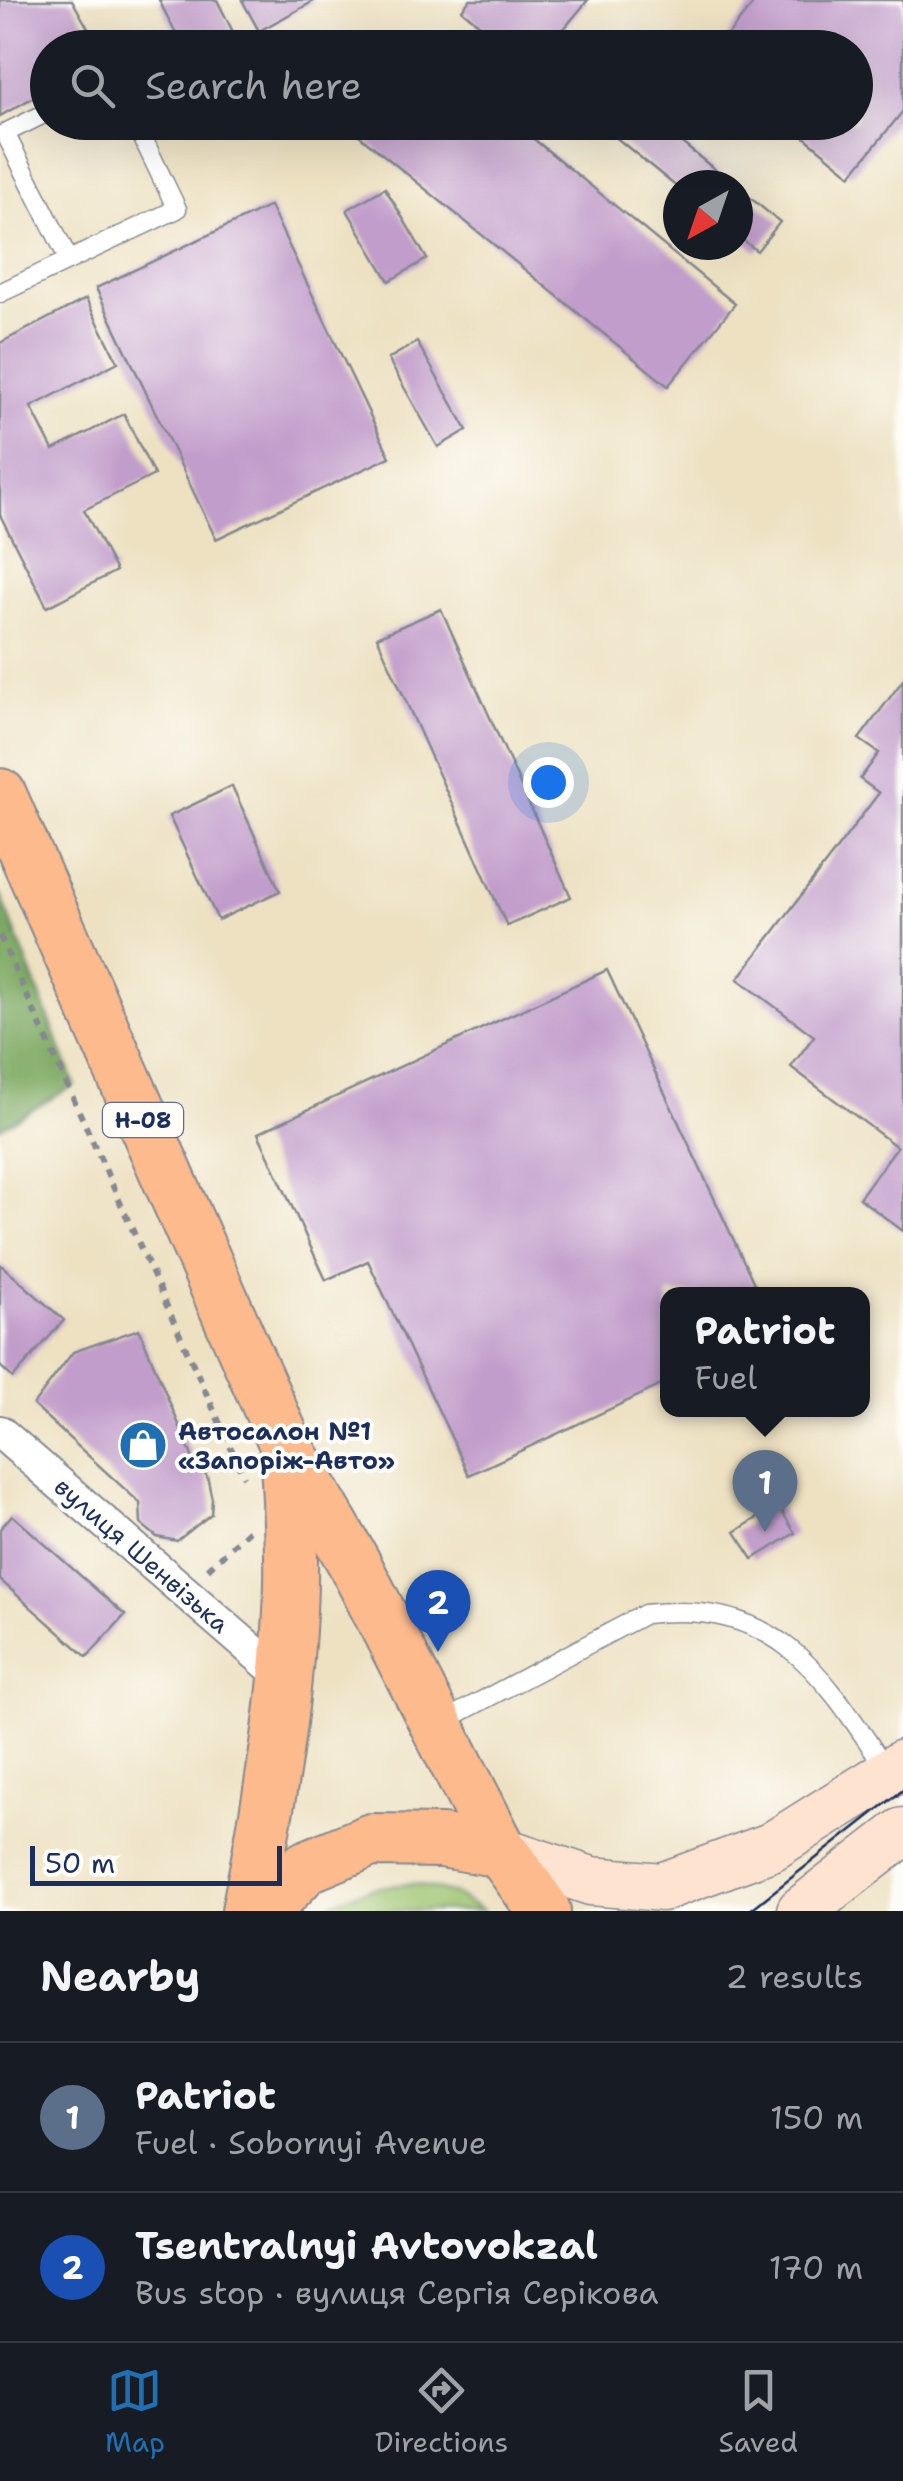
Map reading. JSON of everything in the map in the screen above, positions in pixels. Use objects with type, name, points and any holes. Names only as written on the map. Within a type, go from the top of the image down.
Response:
[{"type":"main road","name":"Н-08","points":[[0,796],[286,1445],[353,1560],[502,1852],[544,1911]]},
{"type":"main road","name":"Н-08","points":[[248,1911],[267,1814],[284,1678],[291,1583],[286,1445]]},
{"type":"main road","points":[[264,1911],[306,1867],[371,1840],[442,1841],[502,1852],[591,1882],[662,1887],[771,1847],[896,1768]]},
{"type":"main road","points":[[801,1911],[903,1832]]},
{"type":"street","name":"вулиця Шенвізька","points":[[0,1432],[284,1678]]},
{"type":"lane","points":[[30,121],[5,134],[68,258]]},
{"type":"lane","points":[[0,293],[177,209],[144,140]]},
{"type":"lane","points":[[436,1726],[645,1614],[678,1610],[720,1615],[750,1624],[799,1654],[896,1768]]},
{"type":"path","points":[[0,936],[247,1483]]},
{"type":"path","points":[[185,1592],[264,1516]]},
{"type":"green space","points":[[0,893],[75,1085],[0,1128]]},
{"type":"green space","points":[[417,1884],[454,1894],[482,1911],[321,1911],[367,1890]]},
{"type":"building","points":[[0,0],[72,0],[89,30],[30,30],[30,99],[0,116]]},
{"type":"building","points":[[159,0],[217,0],[232,30],[174,30]]},
{"type":"building","points":[[242,0],[316,0],[261,30]]},
{"type":"building","points":[[470,0],[588,0],[563,30],[486,30],[462,10]]},
{"type":"building","points":[[756,0],[903,0],[903,111],[851,175],[808,140],[873,140],[873,30],[732,30]]},
{"type":"building","points":[[365,140],[535,140],[663,245],[663,260],[681,260],[735,304],[668,386]]},
{"type":"building","points":[[619,140],[678,140],[715,170],[663,170],[663,176]]},
{"type":"building","points":[[385,188],[427,259],[389,281],[347,210]]},
{"type":"building","points":[[753,200],[780,222],[757,251],[753,248]]},
{"type":"building","points":[[270,206],[390,457],[216,539],[96,288]]},
{"type":"building","points":[[86,299],[118,362],[31,407],[53,450],[124,414],[154,475],[84,510],[116,571],[47,607],[0,515],[0,343]]},
{"type":"building","points":[[417,342],[467,430],[438,447],[388,359]]},
{"type":"building","points":[[441,609],[571,897],[507,926],[377,637]]},
{"type":"building","points":[[903,680],[903,1231],[859,1198],[897,1147],[791,1067],[814,1036],[738,979],[879,793],[860,779],[879,753],[859,739]]},
{"type":"building","points":[[232,786],[280,891],[218,920],[169,816]]},
{"type":"building","points":[[607,970],[756,1287],[660,1287],[660,1386],[469,1475],[368,1261],[326,1280],[258,1133]]},
{"type":"building","points":[[0,1264],[64,1320],[13,1378],[0,1366]]},
{"type":"building","points":[[139,1329],[194,1461],[207,1476],[212,1499],[211,1514],[177,1541],[157,1537],[141,1524],[140,1503],[33,1405],[73,1352]]},
{"type":"building","points":[[778,1505],[795,1533],[753,1559],[735,1532]]},
{"type":"building","points":[[12,1515],[125,1615],[87,1657],[0,1580],[0,1529]]},
{"type":"tram line","points":[[749,1911],[903,1790]]},
{"type":"place","name":"Автосалон №1 «Запоріж-Авто»","points":[[143,1445]]},
{"type":"place","name":"Patriot","points":[[765,1532]]},
{"type":"place","name":"Tsentralnyi Avtovokzal","points":[[438,1652]]}]
